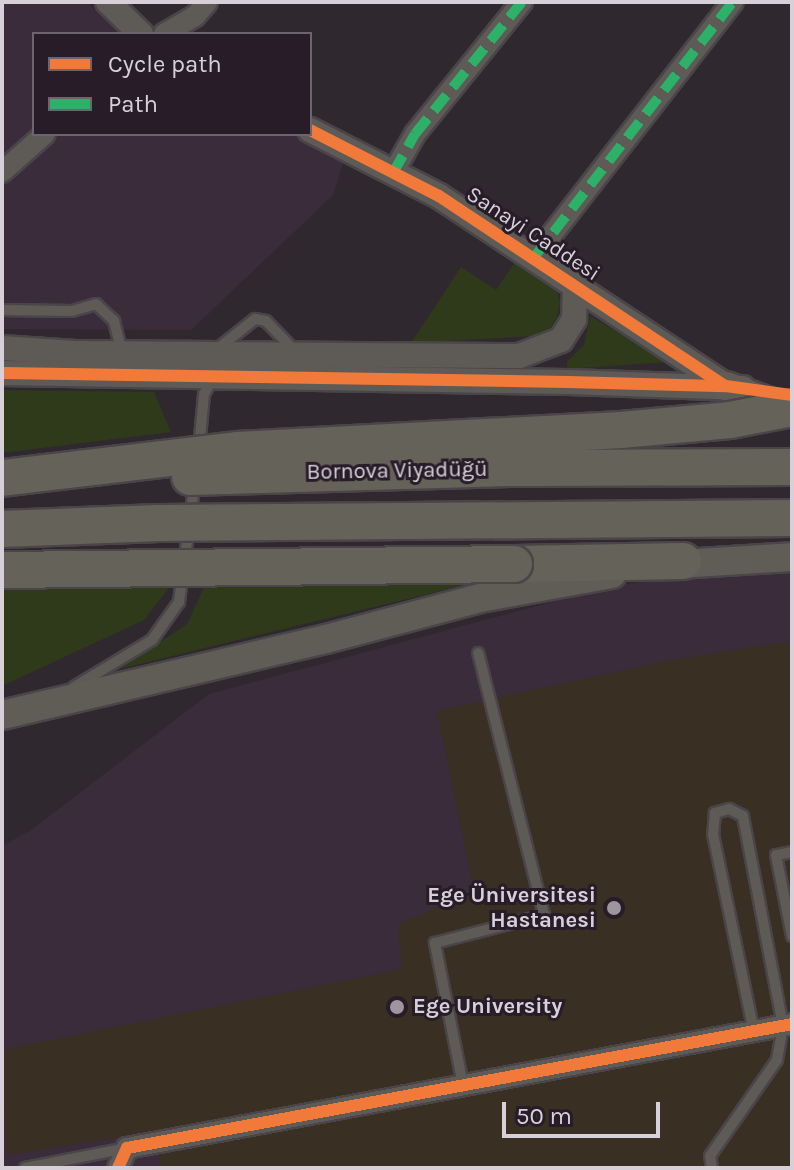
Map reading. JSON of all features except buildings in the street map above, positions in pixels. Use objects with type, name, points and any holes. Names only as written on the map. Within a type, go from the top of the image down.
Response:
[{"type":"highway","points":[[2,478],[238,450],[621,430],[730,420],[792,409]]},
{"type":"highway","name":"Bornova Viyadüğü","points":[[2,485],[216,475],[520,468],[792,467]]},
{"type":"highway","points":[[2,529],[159,523],[792,518]]},
{"type":"highway","points":[[2,570],[683,561]]},
{"type":"main road","points":[[726,386],[792,409]]},
{"type":"main road","points":[[2,715],[326,639],[480,598],[683,561],[792,557]]},
{"type":"main road","points":[[2,707],[45,705]]},
{"type":"street","points":[[108,2],[139,32]]},
{"type":"street","points":[[167,32],[195,16],[207,2]]},
{"type":"street","points":[[393,173],[415,134],[522,2]]},
{"type":"street","points":[[535,256],[733,2]]},
{"type":"street","name":"Sanayi Caddesi","points":[[312,131],[439,196],[535,256],[726,386]]},
{"type":"street","points":[[2,172],[43,136]]},
{"type":"street","points":[[2,348],[122,352],[213,365],[297,353],[519,356],[561,340],[574,319],[575,284]]},
{"type":"street","points":[[2,373],[213,365],[726,386],[792,395]]},
{"type":"street","points":[[118,1168],[127,1148],[787,1025]]},
{"type":"lane","points":[[2,310],[72,311],[96,304],[114,321],[122,352]]},
{"type":"lane","points":[[45,705],[152,640],[179,602],[204,394],[213,365],[255,319],[266,321],[297,353]]},
{"type":"lane","points":[[463,1085],[435,943],[544,915],[478,653]]},
{"type":"lane","points":[[712,1168],[710,1156],[777,1060],[787,1025],[743,816],[729,809],[719,810],[713,820],[713,834],[754,1032]]},
{"type":"lane","points":[[792,852],[776,855],[792,936]]},
{"type":"lane","points":[[25,1168],[127,1148]]},
{"type":"shaded area","points":[[2,2],[87,2],[118,32],[32,32],[32,136],[305,136],[345,157],[333,195],[191,330],[2,329]]},
{"type":"shaded area","name":"Ege University","points":[[747,572],[792,573],[792,1168],[2,1168],[2,846],[30,831],[209,694],[615,585]]},
{"type":"shaded area","name":"Ege Üniversitesi Hastanesi","points":[[792,641],[792,1168],[161,1168],[154,1132],[6,1155],[2,1050],[402,969],[398,925],[474,890],[437,711],[667,661]]},
{"type":"green space","points":[[517,259],[556,286],[560,302],[557,317],[549,330],[537,336],[411,343],[461,267],[496,290]]},
{"type":"green space","points":[[590,316],[669,362],[567,369],[567,362],[584,345]]},
{"type":"green space","points":[[2,390],[154,392],[171,432],[2,453]]},
{"type":"green space","points":[[503,576],[120,669],[187,624],[208,579]]},
{"type":"green space","points":[[171,585],[144,620],[2,686],[2,589]]},
{"type":"marked path","points":[[393,173],[415,134],[522,2]]},
{"type":"marked path","points":[[535,256],[733,2]]},
{"type":"cycle path","points":[[312,131],[439,196],[725,386]]},
{"type":"cycle path","points":[[2,373],[726,386],[792,395]]},
{"type":"cycle path","points":[[118,1168],[127,1148],[792,1024]]},
{"type":"place","name":"Ege Üniversitesi Hastanesi","points":[[614,908]]},
{"type":"place","name":"Ege University","points":[[397,1007]]}]
